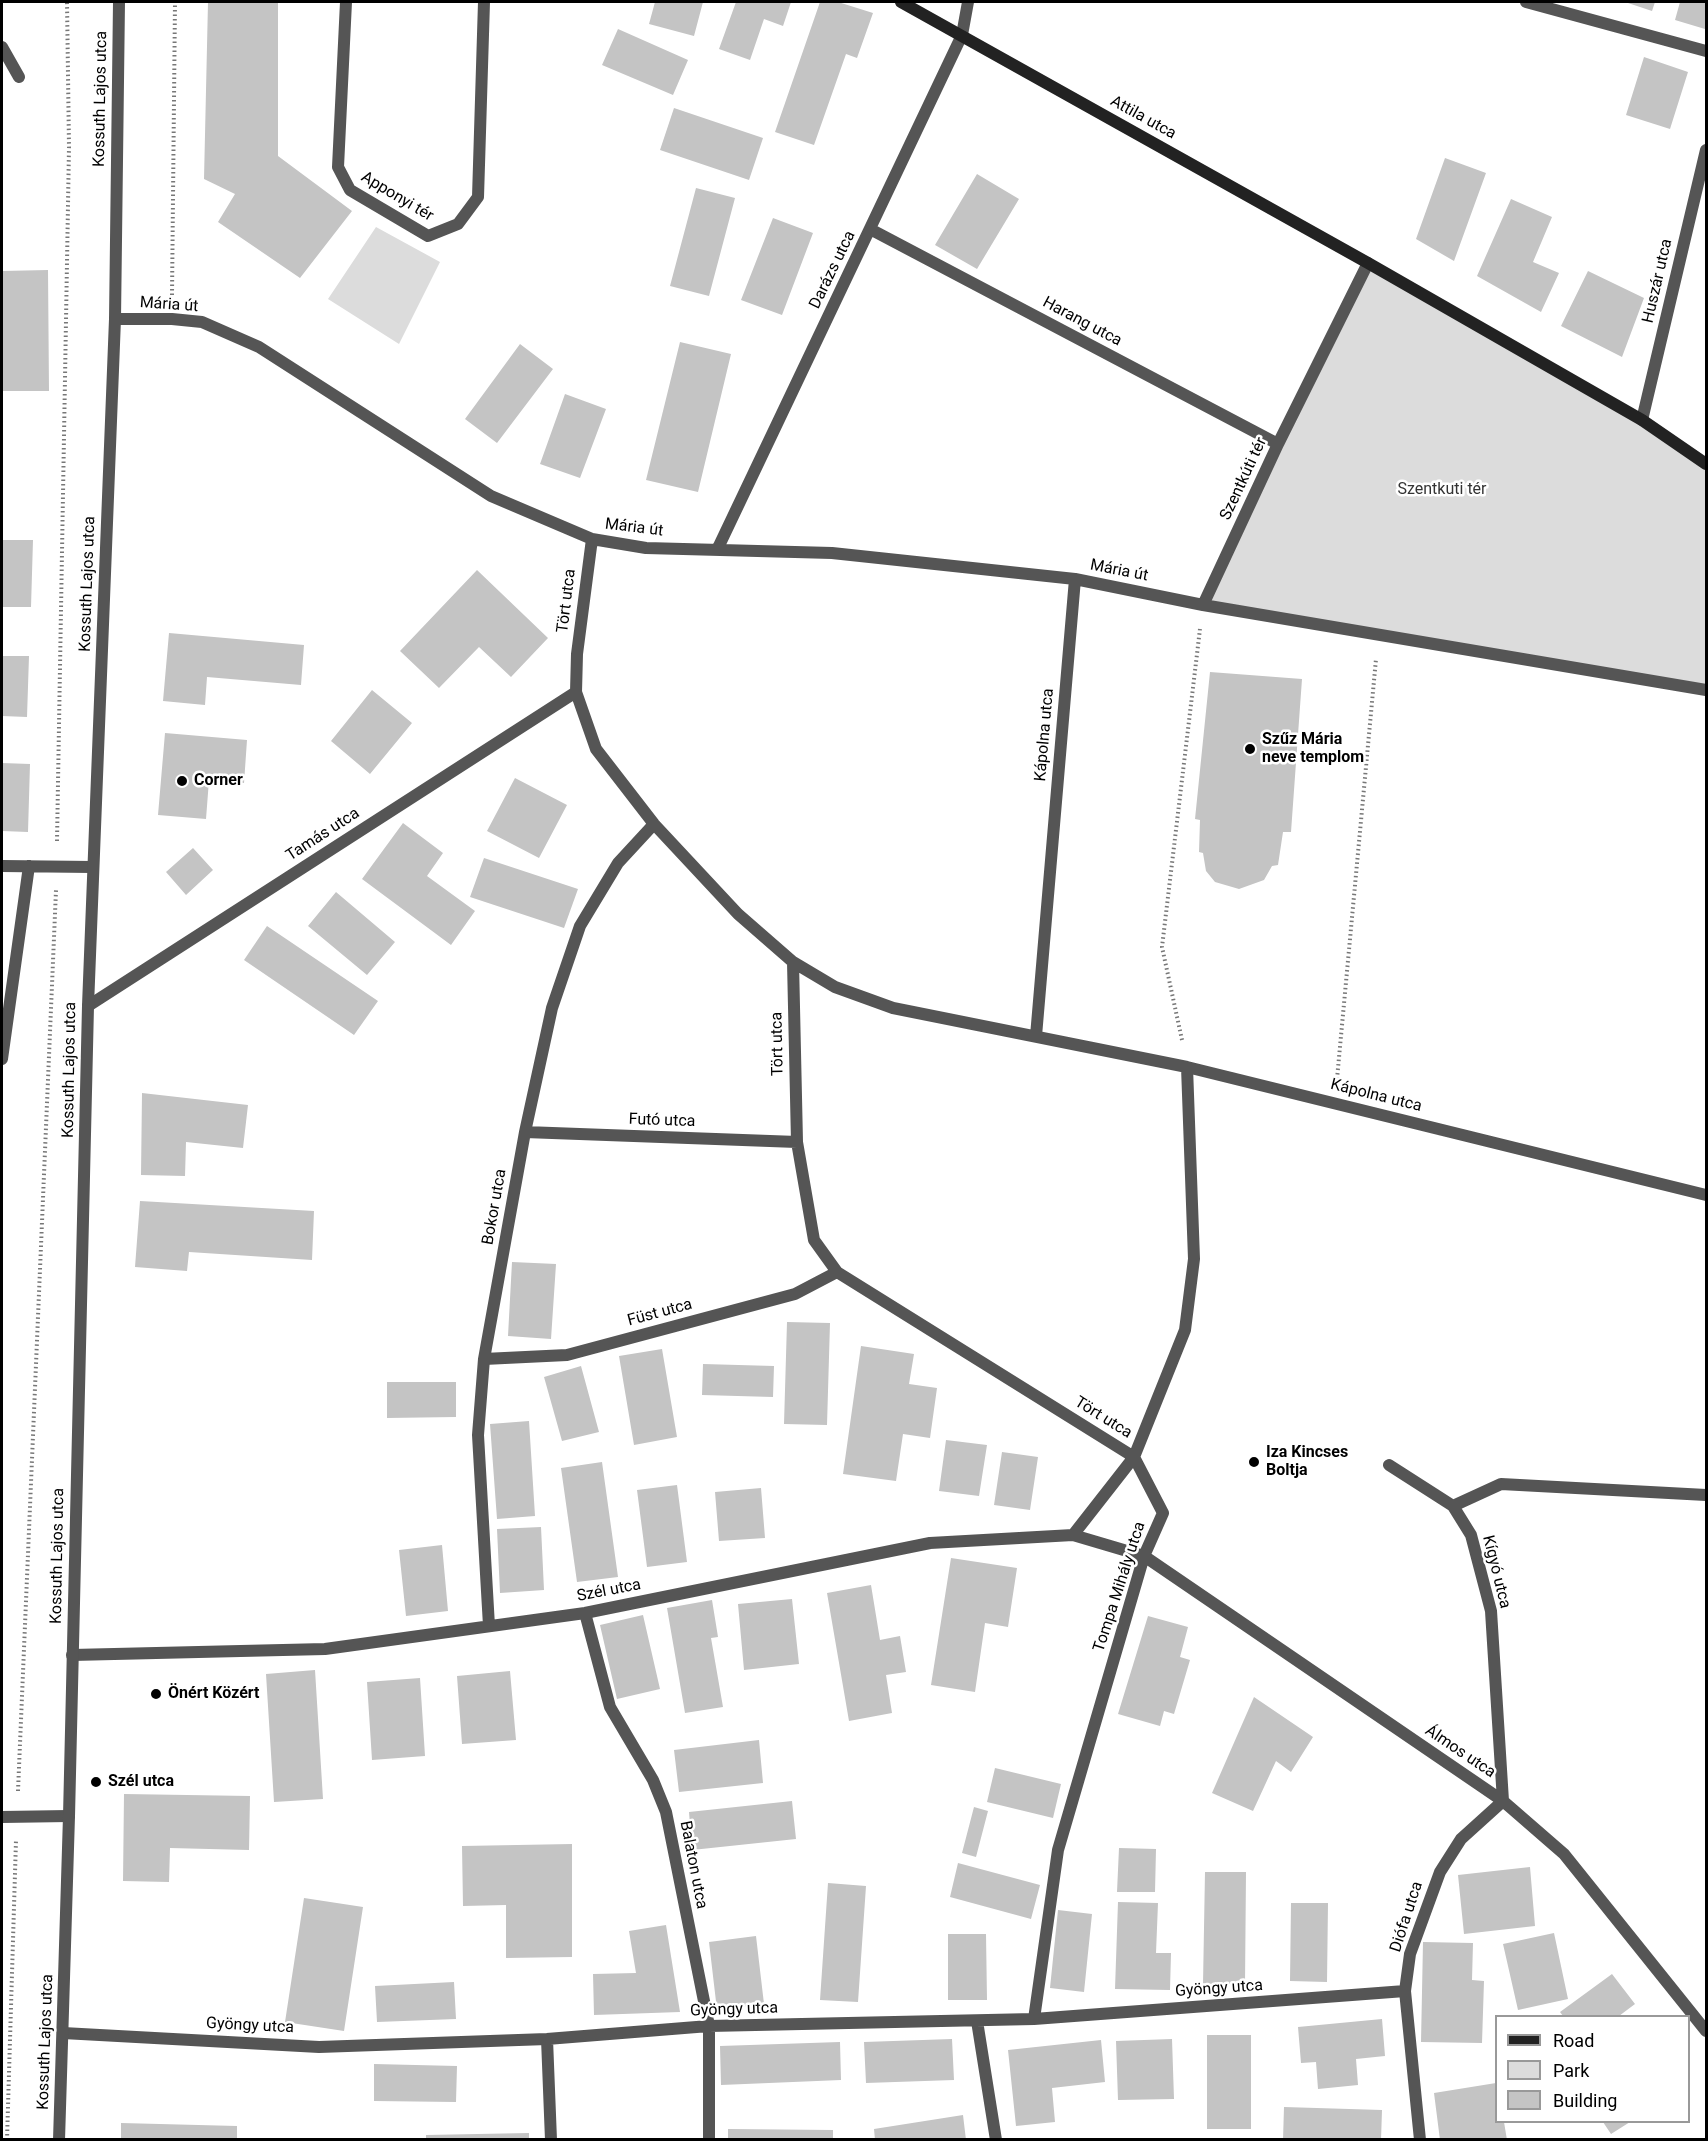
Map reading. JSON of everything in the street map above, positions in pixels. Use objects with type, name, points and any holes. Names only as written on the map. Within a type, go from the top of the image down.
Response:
[{"type":"main road","name":"Attila utca","points":[[901,2],[1368,263]]},
{"type":"main road","points":[[1368,263],[1642,420],[1707,464]]},
{"type":"street","name":"Kossuth Lajos utca","points":[[59,2139],[92,867],[115,319],[119,2]]},
{"type":"street","name":"Apponyi tér","points":[[346,2],[338,167],[350,190],[428,236],[458,224],[478,197],[484,2]]},
{"type":"street","name":"Darázs utca","points":[[717,550],[962,35],[968,2]]},
{"type":"street","points":[[1526,2],[1707,51]]},
{"type":"street","points":[[2,47],[20,76]]},
{"type":"street","name":"Huszár utca","points":[[1642,420],[1707,150]]},
{"type":"street","name":"Harang utca","points":[[870,229],[1278,444]]},
{"type":"street","name":"Szentkúti tér","points":[[1203,605],[1278,444],[1368,263]]},
{"type":"street","name":"Mária út","points":[[115,319],[172,319],[202,322],[259,347],[491,496],[592,539],[646,548],[832,553],[1075,579],[1203,605]]},
{"type":"street","name":"Tört utca","points":[[592,539],[577,654],[576,692],[596,749],[654,824],[738,914],[793,962],[797,1142],[814,1240],[837,1272],[1134,1457]]},
{"type":"street","name":"Kápolna utca","points":[[1036,1036],[1075,579]]},
{"type":"street","points":[[1203,605],[1707,690]]},
{"type":"street","name":"Tamás utca","points":[[88,1006],[576,692]]},
{"type":"street","name":"Bokor utca","points":[[489,1626],[478,1435],[484,1359],[525,1132],[552,1008],[580,926],[618,863],[654,824]]},
{"type":"street","points":[[2,866],[92,867]]},
{"type":"street","points":[[2,1059],[29,866]]},
{"type":"street","name":"Kápolna utca","points":[[793,962],[835,987],[893,1008],[1187,1067],[1707,1195]]},
{"type":"street","points":[[1073,1535],[1134,1457],[1185,1330],[1194,1259],[1187,1067]]},
{"type":"street","name":"Futó utca","points":[[525,1132],[797,1142]]},
{"type":"street","name":"Füst utca","points":[[484,1359],[567,1355],[795,1294],[837,1272]]},
{"type":"street","name":"Tompa Mihály utca","points":[[1034,2019],[1058,1850],[1144,1556],[1163,1513],[1134,1457]]},
{"type":"street","points":[[1389,1465],[1453,1506],[1501,1484],[1707,1495]]},
{"type":"street","name":"Kígyó utca","points":[[1453,1506],[1471,1535],[1491,1611],[1503,1801]]},
{"type":"street","name":"Szél utca","points":[[72,1654],[325,1649],[585,1613],[930,1543],[1073,1535],[1144,1556]]},
{"type":"street","name":"Álmos utca","points":[[1144,1556],[1503,1801],[1564,1854],[1707,2031]]},
{"type":"street","name":"Balaton utca","points":[[585,1613],[610,1707],[653,1780],[666,1812],[709,2026],[709,2139]]},
{"type":"street","name":"Diófa utca","points":[[1420,2139],[1405,1991],[1410,1954],[1440,1872],[1461,1839],[1503,1801]]},
{"type":"street","points":[[2,1816],[69,1816]]},
{"type":"street","name":"Gyöngy utca","points":[[63,2033],[319,2046],[547,2039],[709,2026],[1034,2019],[1405,1991]]},
{"type":"street","points":[[977,2021],[996,2139]]},
{"type":"street","points":[[547,2039],[551,2139]]},
{"type":"path","points":[[7,2139],[17,1816],[57,866],[69,147],[67,2]]},
{"type":"path","points":[[172,319],[175,2]]},
{"type":"path","points":[[1187,1067],[1162,947],[1203,605]]},
{"type":"path","points":[[1334,1103],[1379,634]]},
{"type":"green space","points":[[376,227],[440,262],[399,344],[328,299]]},
{"type":"green space","name":"Szentkuti tér","points":[[1368,263],[1706,464],[1706,690],[1203,605]]},
{"type":"building","points":[[208,2],[278,2],[278,156],[352,211],[300,278],[218,222],[235,194],[204,179]]},
{"type":"building","points":[[655,2],[703,2],[694,36],[649,24]]},
{"type":"building","points":[[736,2],[791,2],[783,26],[764,19],[750,60],[719,49]]},
{"type":"building","points":[[820,2],[838,2],[873,13],[857,58],[846,54],[814,145],[775,132]]},
{"type":"building","points":[[1625,2],[1655,2],[1652,11]]},
{"type":"building","points":[[1680,2],[1706,2],[1705,29],[1675,20]]},
{"type":"building","points":[[618,29],[688,60],[673,95],[602,65]]},
{"type":"building","points":[[1644,57],[1688,72],[1670,129],[1626,115]]},
{"type":"building","points":[[674,108],[763,138],[749,180],[660,150]]},
{"type":"building","points":[[1445,158],[1486,173],[1454,261],[1416,239]]},
{"type":"building","points":[[977,174],[1019,199],[977,269],[935,245]]},
{"type":"building","points":[[696,188],[735,198],[709,296],[670,286]]},
{"type":"building","points":[[1511,199],[1552,217],[1533,262],[1559,273],[1541,312],[1477,276]]},
{"type":"building","points":[[773,218],[813,233],[782,315],[741,300]]},
{"type":"building","points":[[48,270],[49,391],[2,391],[2,271]]},
{"type":"building","points":[[1588,271],[1644,298],[1622,357],[1561,326]]},
{"type":"building","points":[[680,342],[731,354],[698,492],[646,480]]},
{"type":"building","points":[[520,344],[553,369],[497,443],[465,419]]},
{"type":"building","points":[[565,394],[606,409],[580,478],[540,464]]},
{"type":"building","points":[[2,540],[33,540],[31,607],[2,607]]},
{"type":"building","points":[[477,570],[548,638],[511,677],[479,647],[439,688],[400,651]]},
{"type":"building","points":[[169,633],[304,645],[301,685],[207,677],[205,705],[163,701]]},
{"type":"building","points":[[2,656],[29,656],[27,717],[2,716]]},
{"type":"building","name":"Szűz Mária neve templom","points":[[1210,672],[1302,679],[1291,832],[1283,832],[1278,865],[1272,866],[1264,880],[1239,889],[1215,882],[1206,871],[1203,853],[1199,852],[1200,820],[1195,819]]},
{"type":"building","points":[[372,690],[412,723],[370,774],[331,741]]},
{"type":"building","points":[[165,733],[247,740],[244,783],[209,780],[206,819],[158,815]]},
{"type":"building","points":[[2,763],[30,764],[28,832],[2,831]]},
{"type":"building","points":[[515,778],[567,805],[539,858],[487,831]]},
{"type":"building","points":[[403,823],[443,853],[427,876],[475,911],[451,945],[362,879]]},
{"type":"building","points":[[193,848],[213,870],[186,895],[166,872]]},
{"type":"building","points":[[484,858],[578,889],[564,928],[470,897]]},
{"type":"building","points":[[336,892],[395,942],[367,975],[308,926]]},
{"type":"building","points":[[267,926],[378,1001],[354,1035],[244,960]]},
{"type":"building","points":[[142,1093],[248,1105],[243,1148],[186,1142],[185,1176],[141,1175]]},
{"type":"building","points":[[140,1201],[314,1211],[312,1260],[189,1252],[187,1271],[135,1267]]},
{"type":"building","points":[[512,1262],[556,1264],[551,1339],[508,1336]]},
{"type":"building","points":[[787,1322],[830,1323],[827,1425],[784,1424]]},
{"type":"building","points":[[861,1346],[914,1354],[909,1384],[937,1388],[930,1438],[903,1434],[896,1481],[843,1474]]},
{"type":"building","points":[[662,1349],[677,1437],[634,1445],[619,1356]]},
{"type":"building","points":[[703,1364],[774,1366],[773,1397],[702,1395]]},
{"type":"building","points":[[581,1366],[599,1432],[562,1441],[544,1377]]},
{"type":"building","points":[[387,1382],[456,1382],[456,1417],[387,1418]]},
{"type":"building","points":[[529,1421],[535,1516],[497,1519],[490,1424]]},
{"type":"building","points":[[946,1440],[987,1445],[979,1496],[939,1491]]},
{"type":"building","points":[[1002,1452],[1038,1457],[1030,1510],[994,1505]]},
{"type":"building","points":[[602,1462],[618,1577],[577,1582],[561,1468]]},
{"type":"building","points":[[677,1485],[687,1562],[647,1567],[637,1490]]},
{"type":"building","points":[[761,1488],[765,1538],[719,1541],[715,1492]]},
{"type":"building","points":[[541,1527],[544,1590],[500,1593],[497,1529]]},
{"type":"building","points":[[442,1545],[448,1611],[406,1616],[399,1550]]},
{"type":"building","points":[[951,1558],[1017,1568],[1008,1627],[985,1623],[975,1692],[931,1685]]},
{"type":"building","points":[[871,1585],[880,1640],[900,1636],[906,1672],[886,1675],[892,1713],[849,1721],[827,1593]]},
{"type":"building","points":[[792,1599],[799,1664],[744,1670],[738,1604]]},
{"type":"building","points":[[712,1600],[718,1637],[711,1638],[723,1707],[685,1713],[667,1608]]},
{"type":"building","points":[[643,1615],[660,1689],[617,1699],[600,1625]]},
{"type":"building","points":[[1148,1616],[1188,1627],[1180,1657],[1190,1660],[1174,1714],[1164,1711],[1160,1726],[1118,1714]]},
{"type":"building","points":[[315,1670],[323,1799],[274,1802],[266,1674]]},
{"type":"building","points":[[510,1671],[516,1740],[462,1744],[457,1676]]},
{"type":"building","points":[[420,1678],[425,1756],[372,1760],[367,1682]]},
{"type":"building","points":[[1254,1697],[1313,1737],[1291,1772],[1276,1761],[1253,1811],[1212,1793]]},
{"type":"building","points":[[759,1740],[763,1783],[679,1792],[674,1750]]},
{"type":"building","points":[[995,1768],[1061,1784],[1053,1818],[987,1802]]},
{"type":"building","points":[[124,1794],[250,1796],[249,1850],[170,1848],[169,1882],[123,1881]]},
{"type":"building","points":[[792,1801],[796,1839],[692,1850],[689,1812]]},
{"type":"building","points":[[974,1807],[988,1811],[976,1857],[962,1853]]},
{"type":"building","points":[[572,1844],[572,1957],[506,1958],[506,1905],[463,1906],[462,1846]]},
{"type":"building","points":[[1119,1848],[1156,1849],[1155,1892],[1117,1892]]},
{"type":"building","points":[[958,1863],[1040,1885],[1031,1919],[950,1897]]},
{"type":"building","points":[[1530,1867],[1535,1926],[1464,1934],[1458,1875]]},
{"type":"building","points":[[1205,1872],[1246,1872],[1245,1984],[1203,1984]]},
{"type":"building","points":[[828,1883],[866,1886],[858,2002],[820,2000]]},
{"type":"building","points":[[304,1898],[363,1907],[344,2031],[285,2022]]},
{"type":"building","points":[[1118,1902],[1158,1903],[1156,1953],[1171,1953],[1170,1990],[1115,1989]]},
{"type":"building","points":[[1291,1903],[1328,1903],[1327,1982],[1290,1981]]},
{"type":"building","points":[[1058,1910],[1092,1914],[1084,1992],[1050,1988]]},
{"type":"building","points":[[666,1925],[680,2012],[594,2015],[593,1974],[636,1973],[629,1931]]},
{"type":"building","points":[[1554,1933],[1568,1999],[1518,2010],[1503,1944]]},
{"type":"building","points":[[948,1934],[986,1934],[987,2000],[948,2000]]},
{"type":"building","points":[[756,1936],[764,2004],[717,2010],[709,1942]]},
{"type":"building","points":[[1423,1942],[1473,1943],[1472,1980],[1484,1981],[1482,2043],[1421,2042]]},
{"type":"building","points":[[1612,1974],[1635,2004],[1620,2015],[1562,2015],[1560,2012]]},
{"type":"building","points":[[454,1982],[456,2019],[377,2022],[375,1986]]},
{"type":"building","points":[[1382,2019],[1385,2056],[1356,2059],[1358,2085],[1318,2089],[1316,2062],[1301,2063],[1298,2027]]},
{"type":"building","points":[[1207,2035],[1251,2035],[1251,2129],[1207,2129]]},
{"type":"building","points":[[952,2039],[954,2080],[866,2083],[864,2042]]},
{"type":"building","points":[[1172,2039],[1174,2099],[1118,2100],[1116,2041]]},
{"type":"building","points":[[1101,2040],[1105,2082],[1052,2088],[1055,2122],[1016,2126],[1008,2050]]},
{"type":"building","points":[[840,2042],[841,2080],[721,2085],[720,2046]]},
{"type":"building","points":[[374,2064],[457,2066],[456,2102],[374,2101]]},
{"type":"building","points":[[1495,2083],[1495,2123],[1504,2123],[1507,2140],[1440,2140],[1434,2093]]},
{"type":"building","points":[[1284,2107],[1382,2110],[1381,2140],[1283,2140]]},
{"type":"building","points":[[963,2115],[966,2140],[875,2140],[874,2129]]},
{"type":"building","points":[[121,2123],[237,2126],[237,2140],[121,2140]]},
{"type":"building","points":[[1604,2123],[1628,2123],[1611,2134]]},
{"type":"building","points":[[728,2129],[833,2130],[833,2140],[728,2140]]},
{"type":"building","points":[[529,2133],[529,2140],[426,2140],[426,2135]]},
{"type":"place","name":"Szűz Mária neve templom","points":[[1250,749]]},
{"type":"place","name":"Corner","points":[[182,781]]},
{"type":"place","name":"Iza Kincses Boltja","points":[[1254,1462]]},
{"type":"place","name":"Önért Közért","points":[[156,1694]]},
{"type":"place","name":"Szél utca","points":[[96,1782]]}]
